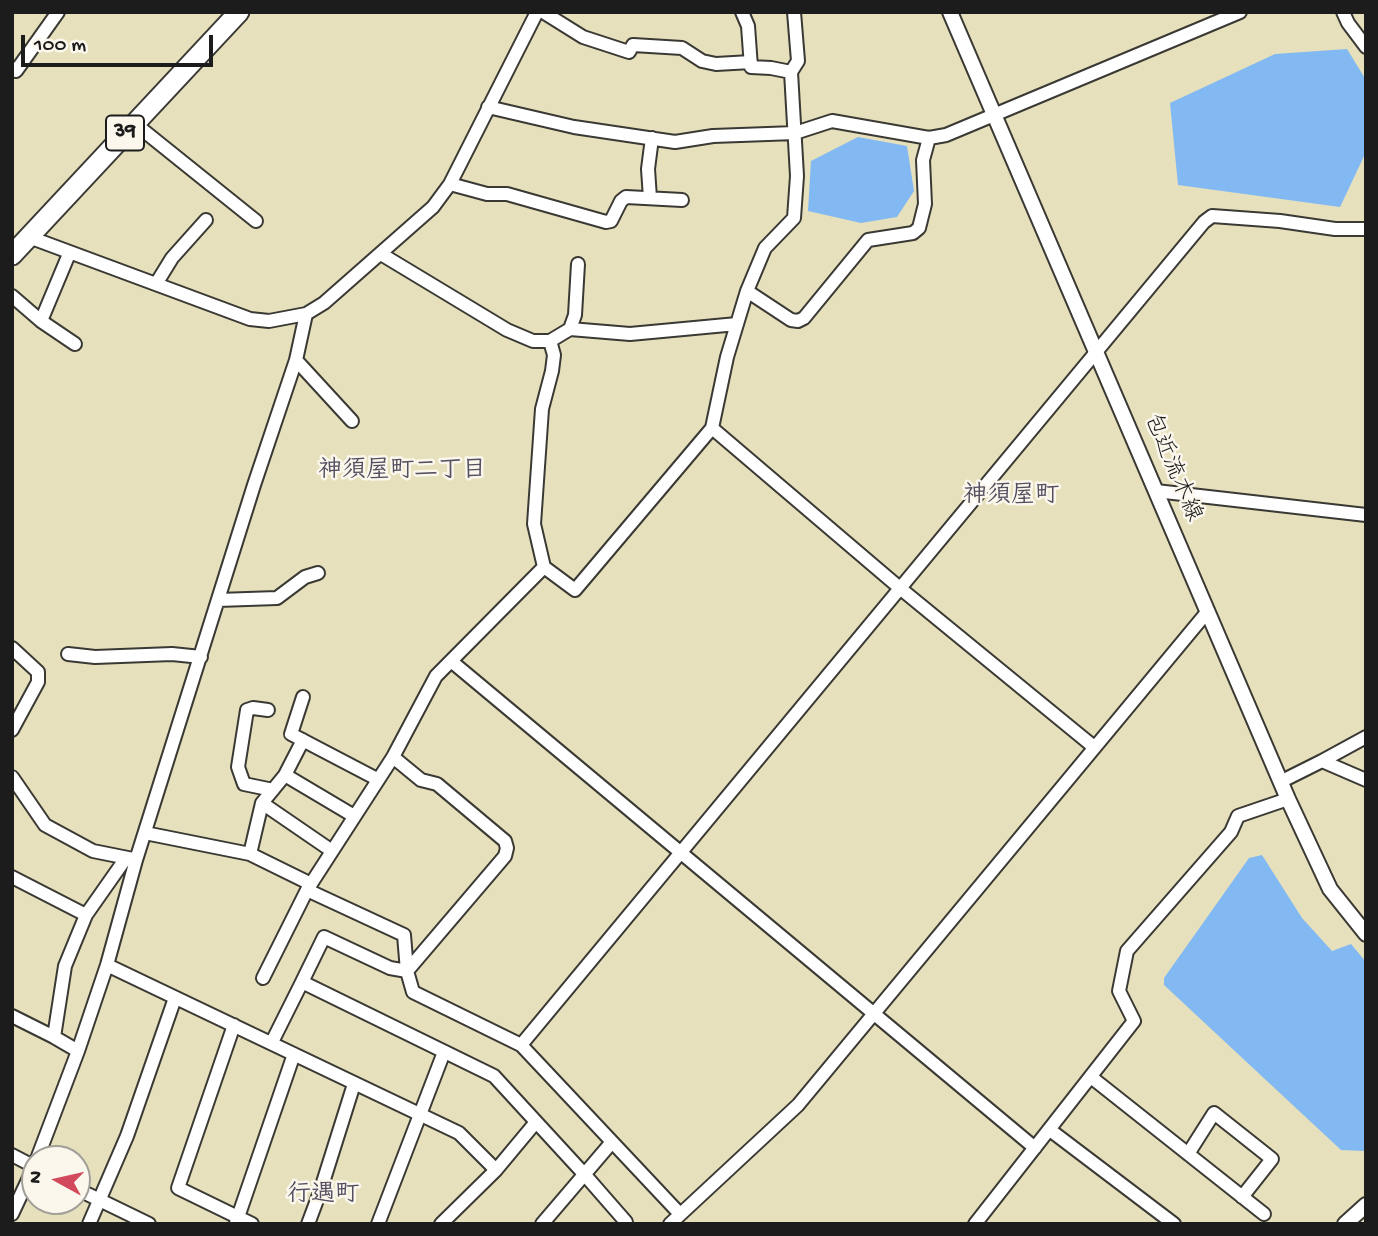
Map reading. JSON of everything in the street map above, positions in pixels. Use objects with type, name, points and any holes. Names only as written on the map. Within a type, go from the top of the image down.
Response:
[{"type":"main road","name":"39","points":[[12,255],[239,12]]},
{"type":"street","points":[[12,68],[16,71],[58,12]]},
{"type":"street","points":[[29,237],[250,319],[269,321],[306,314],[324,303],[433,207],[450,184],[537,12]]},
{"type":"street","points":[[543,12],[583,37],[629,51],[633,44],[682,48],[702,61],[716,64],[751,62]]},
{"type":"street","points":[[742,12],[748,26],[751,67],[791,72]]},
{"type":"street","points":[[550,341],[554,355],[542,409],[534,524],[544,567],[575,590],[712,428],[727,357],[747,291],[765,248],[794,218],[797,176],[791,72],[798,61],[794,12]]},
{"type":"street","name":"包近流木線","points":[[950,12],[1288,799],[1330,889],[1366,934]]},
{"type":"street","points":[[488,107],[574,127],[675,142],[713,136],[795,133],[832,121],[929,138],[946,135],[994,116],[1240,12]]},
{"type":"street","points":[[1343,12],[1366,47]]},
{"type":"street","points":[[134,123],[256,221]]},
{"type":"street","points":[[650,198],[648,169],[652,138]]},
{"type":"street","points":[[747,291],[791,320],[798,321],[804,318],[868,240],[913,233],[919,228],[924,216],[923,160],[929,138]]},
{"type":"street","points":[[450,184],[487,194],[507,194],[606,222],[611,220],[626,197],[682,200]]},
{"type":"street","points":[[521,1045],[1204,222],[1212,216],[1280,221],[1335,229],[1366,229]]},
{"type":"street","points":[[156,285],[172,258],[206,220]]},
{"type":"street","points":[[41,321],[69,254]]},
{"type":"street","points":[[381,254],[507,330],[533,341],[550,341],[570,329],[630,334],[737,324]]},
{"type":"street","points":[[570,329],[575,315],[578,264]]},
{"type":"street","points":[[12,296],[41,321],[75,344]]},
{"type":"street","points":[[54,1037],[65,966],[86,915],[131,859],[145,833],[296,360],[306,314]]},
{"type":"street","points":[[296,360],[352,421]]},
{"type":"street","points":[[712,428],[901,589],[1094,747]]},
{"type":"street","points":[[1156,491],[1366,515]]},
{"type":"street","points":[[263,978],[309,887],[393,757],[436,676],[544,567]]},
{"type":"street","points":[[218,600],[277,598],[286,594],[305,577],[318,573]]},
{"type":"street","points":[[670,1224],[799,1105],[1208,611]]},
{"type":"street","points":[[68,654],[95,657],[172,654],[201,657]]},
{"type":"street","points":[[12,730],[38,682],[38,672],[15,657]]},
{"type":"street","points":[[451,661],[1035,1148]]},
{"type":"street","points":[[303,697],[291,734],[377,779]]},
{"type":"street","points":[[268,710],[247,710],[238,767],[244,784],[273,790]]},
{"type":"street","points":[[1282,781],[1366,737]]},
{"type":"street","points":[[250,854],[262,803],[285,775],[303,740]]},
{"type":"street","points":[[393,757],[421,780],[437,785],[505,841],[507,848],[505,856],[407,971]]},
{"type":"street","points":[[1322,761],[1366,780]]},
{"type":"street","points":[[285,775],[354,816]]},
{"type":"street","points":[[12,777],[46,825],[93,851],[131,859]]},
{"type":"street","points":[[976,1223],[1134,1021],[1119,992],[1127,951],[1230,832],[1238,817],[1288,799]]},
{"type":"street","points":[[262,803],[332,851]]},
{"type":"street","points":[[145,833],[250,854],[404,935],[407,971],[413,992],[521,1045],[679,1213]]},
{"type":"street","points":[[42,1145],[107,965],[131,859]]},
{"type":"street","points":[[12,877],[86,915]]},
{"type":"street","points":[[272,1042],[324,937],[390,968],[407,971]]},
{"type":"street","points":[[107,965],[459,1133],[496,1170]]},
{"type":"street","points":[[302,982],[494,1076],[585,1175],[626,1222],[624,1224]]},
{"type":"street","points":[[89,1224],[127,1136],[175,998]]},
{"type":"street","points":[[12,1016],[78,1051]]},
{"type":"street","points":[[234,1025],[178,1188],[237,1221],[251,1224]]},
{"type":"street","points":[[378,1224],[444,1052]]},
{"type":"street","points":[[237,1221],[294,1054]]},
{"type":"street","points":[[1091,1077],[1264,1214]]},
{"type":"street","points":[[308,1224],[354,1084]]},
{"type":"street","points":[[1188,1154],[1214,1113],[1272,1159],[1242,1197]]},
{"type":"street","points":[[441,1224],[496,1170],[536,1122]]},
{"type":"street","points":[[1050,1130],[1174,1224]]},
{"type":"street","points":[[542,1224],[612,1142]]},
{"type":"street","points":[[12,1214],[21,1185]]},
{"type":"street","points":[[91,1196],[149,1224]]},
{"type":"street","points":[[1345,1224],[1366,1205]]},
{"type":"water","points":[[1347,49],[1366,80],[1366,152],[1340,207],[1178,185],[1170,103],[1275,54]]},
{"type":"water","points":[[858,137],[907,146],[914,191],[897,217],[861,223],[808,211],[811,161]]},
{"type":"water","points":[[1262,855],[1302,918],[1332,951],[1351,944],[1366,962],[1364,1151],[1341,1150],[1164,985],[1164,978],[1249,858]]},
{"type":"district","name":"神須屋町二丁目","points":[[402,472]]},
{"type":"district","name":"神須屋町","points":[[1011,497]]},
{"type":"district","name":"行遇町","points":[[323,1196]]}]
